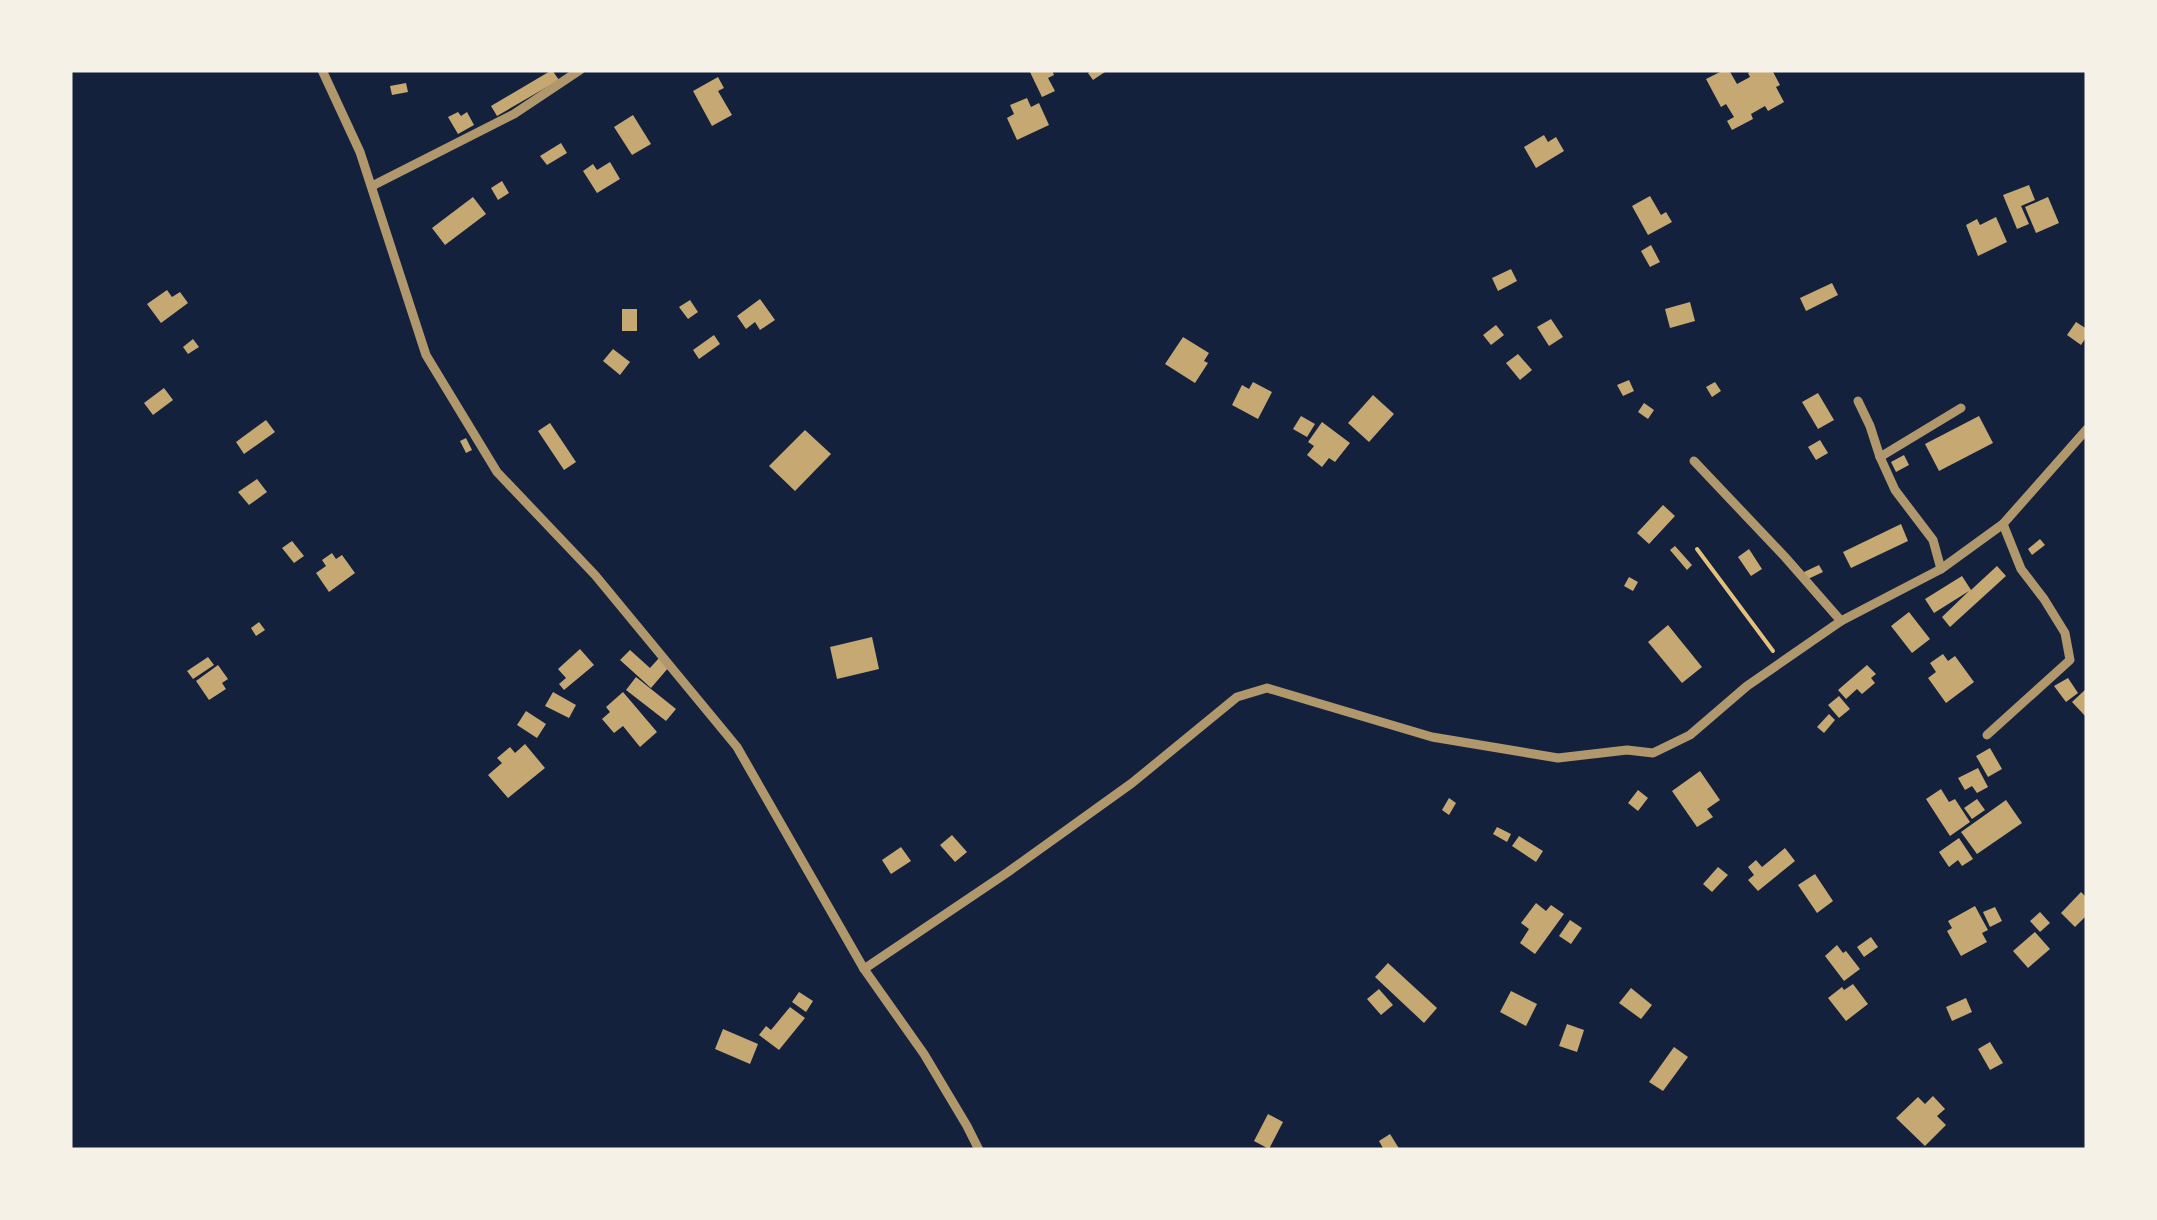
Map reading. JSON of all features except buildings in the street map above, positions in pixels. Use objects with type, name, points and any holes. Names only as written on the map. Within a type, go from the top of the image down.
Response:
[{"type":"street","points":[[322,70],[360,152],[426,354],[496,472],[595,575],[737,747],[864,969],[924,1054],[979,1150]]},
{"type":"street","points":[[372,186],[514,114],[580,70]]},
{"type":"street","points":[[1858,401],[1895,490],[1934,540],[1941,569]]},
{"type":"street","points":[[1880,457],[1961,408]]},
{"type":"street","points":[[864,969],[1132,784],[1236,697],[1267,688],[1432,737],[1558,758],[1628,750],[1653,754],[1690,735],[1747,686],[1841,621],[1941,569],[2003,524],[2087,429]]},
{"type":"street","points":[[1694,462],[1841,621]]},
{"type":"street","points":[[1987,736],[2070,660],[2066,633],[2021,569],[2003,524]]},
{"type":"path","points":[[1697,549],[1782,663]]}]
